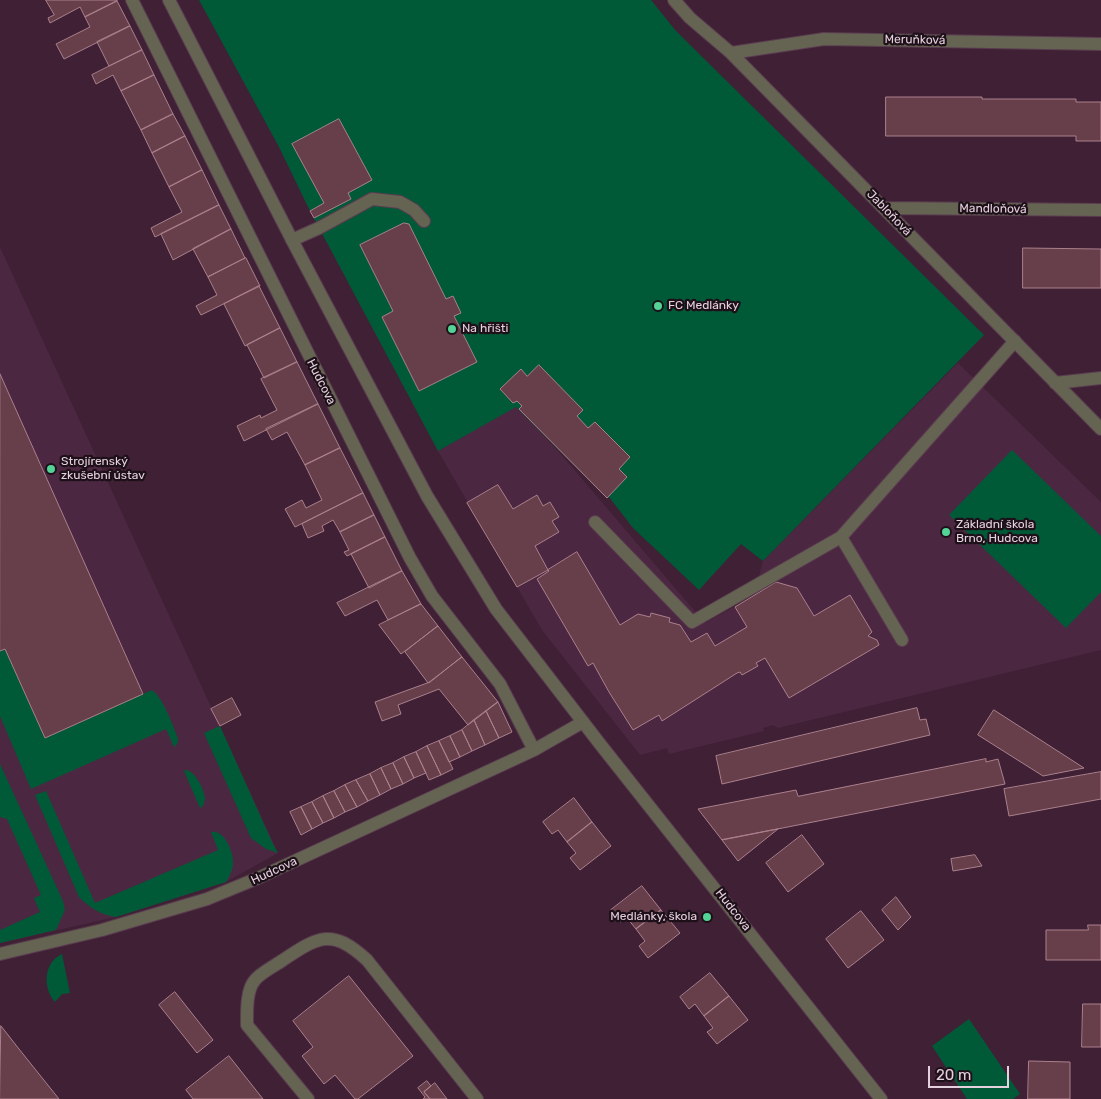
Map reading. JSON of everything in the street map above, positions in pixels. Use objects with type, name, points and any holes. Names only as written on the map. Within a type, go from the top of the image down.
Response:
[{"type":"street","name":"Hudcova","points":[[132,0],[410,558],[432,596],[500,684],[534,750]]},
{"type":"street","name":"Hudcova","points":[[169,0],[292,240],[423,487],[496,610],[881,1099]]},
{"type":"street","name":"Jabloňová","points":[[674,0],[690,18],[731,53],[1101,429]]},
{"type":"street","name":"Meruňková","points":[[731,53],[824,39],[1101,44]]},
{"type":"street","points":[[292,240],[372,199],[400,202],[414,210],[424,221]]},
{"type":"street","name":"Mandloňová","points":[[885,208],[1101,210]]},
{"type":"street","points":[[595,522],[692,622],[841,537],[1015,341]]},
{"type":"street","points":[[1056,383],[1101,378]]},
{"type":"street","points":[[841,537],[902,640]]},
{"type":"street","name":"Hudcova","points":[[0,954],[102,930],[213,898],[534,750],[583,722]]},
{"type":"street","points":[[308,1099],[248,1024],[249,994],[254,980],[310,942],[322,939],[338,940],[353,948],[367,960],[477,1099]]},
{"type":"shaded area","name":"Strojírenský zkušební ústav","points":[[0,247],[278,853],[226,882],[116,917],[0,943]]},
{"type":"shaded area","name":"Základní škola Brno, Hudcova","points":[[958,363],[1101,502],[1101,650],[778,728],[773,725],[763,728],[764,731],[669,754],[667,748],[640,755],[542,630],[438,451],[516,406],[559,452],[705,623],[754,596],[763,561]]},
{"type":"green space","name":"FC Medlánky","points":[[199,0],[651,0],[676,31],[984,335],[763,561],[741,544],[699,590],[633,528],[609,497],[607,498],[516,407],[438,451],[310,211],[279,147]]},
{"type":"green space","points":[[1012,450],[1101,536],[1101,592],[1066,628],[949,515]]},
{"type":"green space","points":[[5,649],[45,738],[152,690],[167,711],[178,738],[177,744],[174,747],[166,729],[31,789],[0,716],[0,651]]},
{"type":"green space","points":[[220,726],[278,853],[266,849],[251,838],[204,733]]},
{"type":"green space","points":[[0,764],[63,901],[65,910],[56,930],[0,943],[0,930],[40,912],[34,898],[41,895],[7,819],[0,817]]},
{"type":"green space","points":[[186,770],[196,777],[203,790],[205,800],[200,808],[184,771]]},
{"type":"green space","points":[[46,791],[95,903],[218,850],[211,832],[220,834],[230,848],[233,859],[231,873],[226,882],[116,917],[100,912],[79,897],[35,795]]},
{"type":"green space","points":[[62,954],[70,993],[62,994],[55,1002],[48,989],[47,975],[51,963]]},
{"type":"green space","points":[[969,1019],[1020,1094],[1013,1099],[967,1099],[932,1046]]},
{"type":"building","points":[[46,0],[117,1],[85,17],[80,7],[50,23],[48,18],[54,15]]},
{"type":"building","points":[[117,1],[130,26],[64,59],[56,44],[90,27],[85,17]]},
{"type":"building","points":[[130,26],[142,50],[109,66],[97,42]]},
{"type":"building","points":[[142,50],[154,75],[121,91],[113,75],[96,84],[92,75]]},
{"type":"building","points":[[154,75],[173,114],[141,130],[121,91]]},
{"type":"building","points":[[886,97],[1076,99],[1076,102],[1101,102],[1101,141],[1076,141],[1076,136],[886,136]]},
{"type":"building","points":[[173,114],[185,136],[152,153],[141,130]]},
{"type":"building","points":[[339,119],[372,180],[348,193],[351,199],[314,218],[310,211],[324,203],[292,144]]},
{"type":"building","points":[[185,136],[202,170],[169,187],[152,153]]},
{"type":"building","points":[[202,170],[219,205],[155,237],[151,228],[182,212],[169,187]]},
{"type":"building","points":[[219,205],[231,229],[173,260],[161,234]]},
{"type":"building","points":[[404,223],[409,224],[446,299],[453,296],[461,313],[454,316],[477,362],[419,391],[382,317],[393,311],[360,245]]},
{"type":"building","points":[[231,229],[245,258],[208,277],[193,249]]},
{"type":"building","points":[[1023,248],[1101,249],[1101,288],[1023,288]]},
{"type":"building","points":[[246,258],[260,286],[201,315],[196,306],[217,295],[208,277]]},
{"type":"building","points":[[259,286],[280,328],[245,346],[224,304]]},
{"type":"building","points":[[280,328],[297,362],[264,378],[247,345]]},
{"type":"building","points":[[297,362],[318,404],[244,441],[237,426],[260,415],[261,418],[277,410],[261,379]]},
{"type":"building","points":[[539,365],[583,410],[577,416],[588,428],[595,422],[630,457],[619,469],[627,477],[607,498],[519,409],[522,406],[517,401],[513,403],[500,389],[521,369],[527,376]]},
{"type":"building","points":[[0,374],[143,694],[45,738],[5,649],[0,651]]},
{"type":"building","points":[[318,404],[340,448],[305,465],[287,432],[272,440],[266,429]]},
{"type":"building","points":[[340,448],[363,493],[295,527],[285,509],[302,500],[306,508],[322,500],[305,465]]},
{"type":"building","points":[[498,485],[513,509],[537,495],[543,506],[550,502],[559,517],[552,521],[559,532],[535,546],[548,570],[517,587],[467,503]]},
{"type":"building","points":[[363,493],[374,515],[340,532],[333,520],[322,526],[324,531],[308,538],[302,524]]},
{"type":"building","points":[[374,515],[385,537],[347,556],[344,552],[349,550],[340,532]]},
{"type":"building","points":[[385,537],[402,571],[369,588],[351,554]]},
{"type":"building","points":[[577,552],[620,625],[638,614],[650,617],[651,613],[670,618],[669,622],[680,625],[691,642],[707,633],[715,646],[747,627],[735,607],[776,582],[797,588],[814,616],[850,595],[872,632],[868,636],[877,640],[879,645],[789,698],[765,658],[756,663],[758,666],[742,675],[740,672],[737,673],[662,721],[659,715],[633,730],[593,663],[588,666],[537,579]]},
{"type":"building","points":[[402,571],[421,604],[388,620],[377,600],[345,616],[337,603]]},
{"type":"building","points":[[421,604],[438,626],[401,654],[379,625]]},
{"type":"building","points":[[438,626],[462,657],[428,683],[405,652]]},
{"type":"building","points":[[462,657],[498,702],[468,725],[439,689],[398,705],[401,714],[382,721],[375,702],[430,682]]},
{"type":"building","points":[[232,698],[241,715],[220,726],[211,709]]},
{"type":"building","points":[[498,702],[512,732],[499,738],[486,711]]},
{"type":"building","points":[[917,708],[920,720],[926,719],[930,735],[722,784],[716,756]]},
{"type":"building","points":[[994,710],[1084,768],[1043,776],[978,735]]},
{"type":"building","points":[[486,711],[499,738],[485,745],[474,720]]},
{"type":"building","points":[[474,720],[485,745],[472,751],[462,730]]},
{"type":"building","points":[[462,730],[472,751],[460,757],[450,736]]},
{"type":"building","points":[[450,736],[460,757],[449,762],[439,741]]},
{"type":"building","points":[[439,741],[453,769],[441,775],[427,746]]},
{"type":"building","points":[[427,746],[441,775],[429,780],[416,752]]},
{"type":"building","points":[[416,752],[426,773],[414,778],[404,757]]},
{"type":"building","points":[[404,757],[414,778],[403,784],[393,763]]},
{"type":"building","points":[[986,759],[986,762],[998,759],[1005,784],[722,840],[698,809],[796,790],[798,796]]},
{"type":"building","points":[[393,763],[403,784],[391,789],[381,768]]},
{"type":"building","points":[[381,768],[391,789],[380,795],[370,774]]},
{"type":"building","points":[[1101,772],[1101,799],[1009,816],[1004,789]]},
{"type":"building","points":[[370,774],[380,795],[368,801],[356,780]]},
{"type":"building","points":[[356,780],[368,801],[357,807],[345,785]]},
{"type":"building","points":[[345,785],[357,807],[345,812],[334,791]]},
{"type":"building","points":[[334,791],[345,812],[334,818],[323,796]]},
{"type":"building","points":[[323,796],[334,818],[323,823],[312,802]]},
{"type":"building","points":[[574,798],[592,822],[567,842],[558,830],[552,834],[543,822]]},
{"type":"building","points":[[312,802],[323,823],[312,829],[301,807]]},
{"type":"building","points":[[301,807],[312,829],[301,835],[290,812]]},
{"type":"building","points":[[592,822],[611,846],[580,870],[570,858],[576,853],[567,842]]},
{"type":"building","points":[[778,829],[738,861],[722,840]]},
{"type":"building","points":[[802,835],[824,864],[788,892],[766,863]]},
{"type":"building","points":[[975,855],[982,866],[953,871],[951,859]]},
{"type":"building","points":[[642,886],[661,910],[636,929],[627,918],[620,922],[611,910]]},
{"type":"building","points":[[896,897],[911,917],[898,930],[882,910]]},
{"type":"building","points":[[661,910],[680,933],[648,958],[639,946],[645,941],[636,929]]},
{"type":"building","points":[[861,911],[884,940],[848,968],[826,939]]},
{"type":"building","points":[[1088,925],[1101,925],[1101,960],[1046,960],[1046,930],[1088,930]]},
{"type":"building","points":[[710,973],[729,996],[704,1016],[695,1004],[689,1009],[680,997]]},
{"type":"building","points":[[349,976],[413,1056],[358,1099],[355,1099],[335,1075],[324,1084],[302,1056],[313,1047],[293,1021]]},
{"type":"building","points":[[175,992],[213,1040],[197,1053],[159,1005]]},
{"type":"building","points":[[729,996],[748,1020],[717,1044],[707,1032],[713,1028],[704,1016]]},
{"type":"building","points":[[1083,1004],[1101,1004],[1101,1047],[1082,1047]]},
{"type":"building","points":[[1,1026],[19,1049],[59,1099],[0,1099]]},
{"type":"building","points":[[229,1056],[263,1099],[193,1099],[186,1090]]},
{"type":"building","points":[[1029,1061],[1070,1062],[1070,1099],[1028,1099]]},
{"type":"building","points":[[427,1081],[431,1086],[424,1092],[430,1099],[423,1099],[425,1097],[418,1088]]},
{"type":"building","points":[[435,1083],[447,1099],[430,1099],[424,1092]]},
{"type":"place","name":"FC Medlánky","points":[[658,306]]},
{"type":"place","name":"Na hřišti","points":[[452,329]]},
{"type":"place","name":"Strojírenský zkušební ústav","points":[[51,469]]},
{"type":"place","name":"Základní škola Brno, Hudcova","points":[[946,532]]},
{"type":"place","name":"Medlánky, škola","points":[[707,917]]}]
